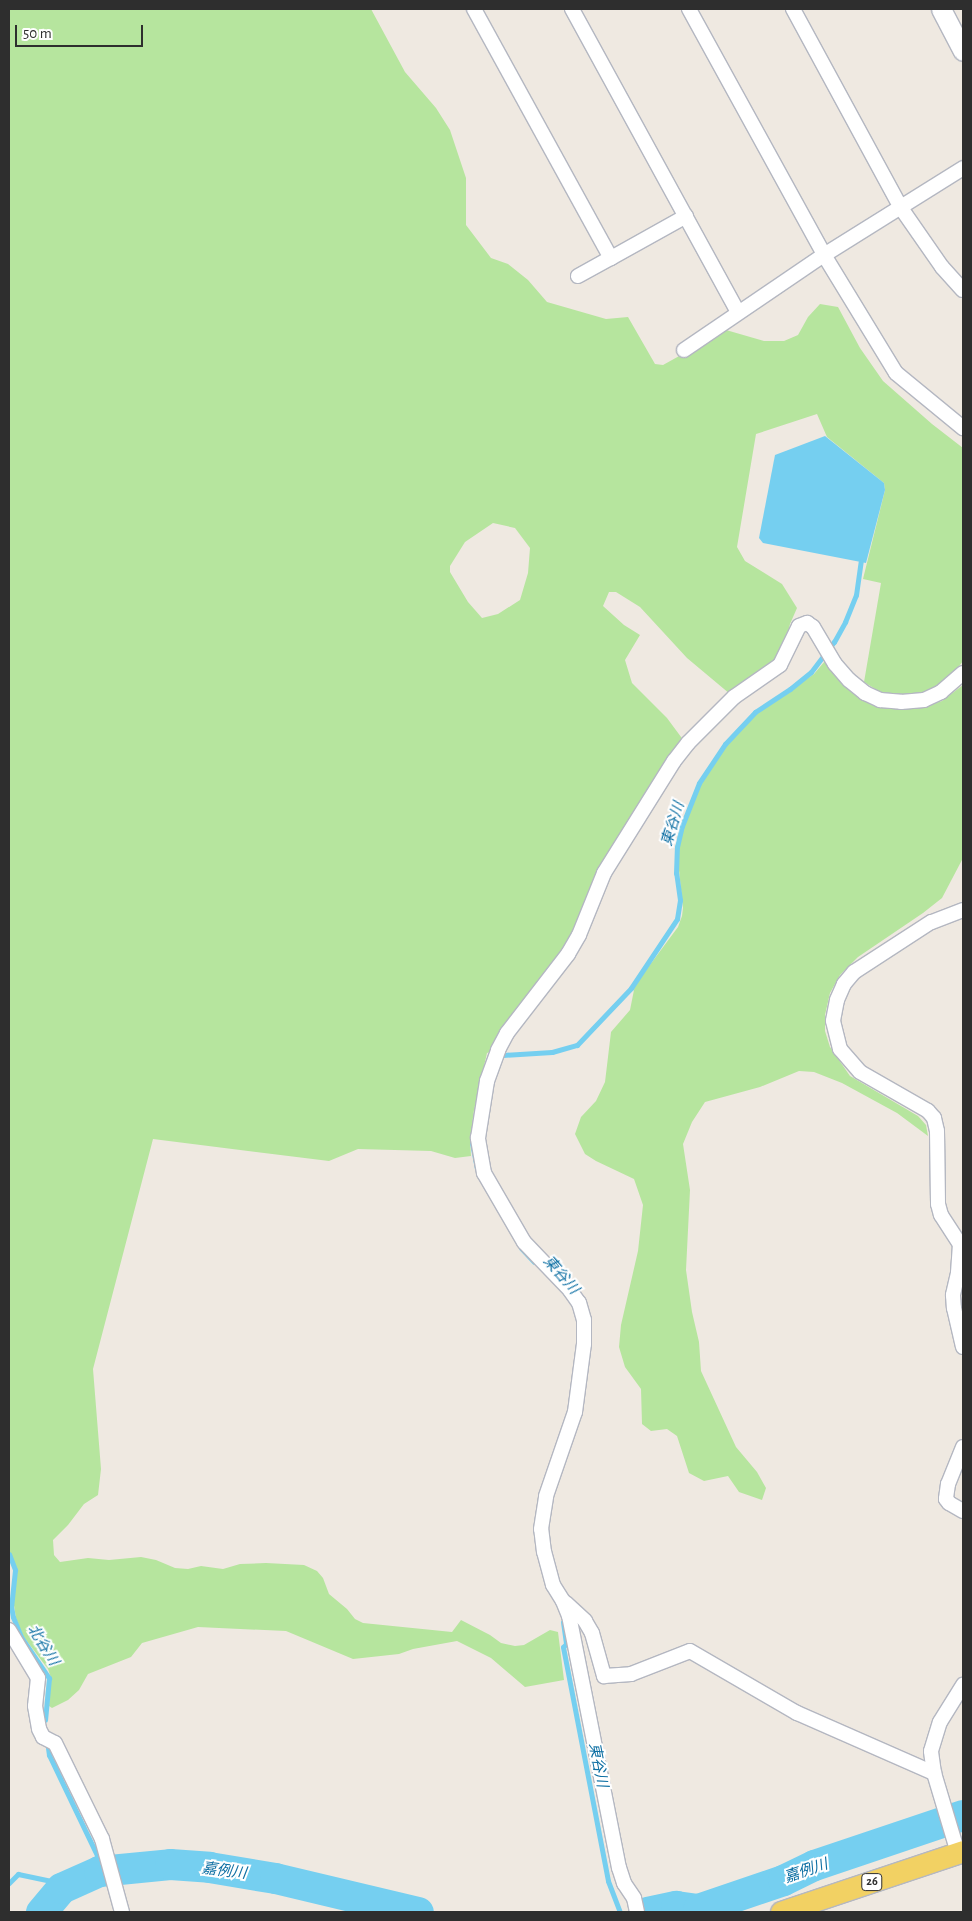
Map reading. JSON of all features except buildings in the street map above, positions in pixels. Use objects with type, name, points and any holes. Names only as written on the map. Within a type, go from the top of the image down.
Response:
[{"type":"main road","name":"26","points":[[781,1912],[959,1848]]},
{"type":"street","points":[[474,9],[611,258]]},
{"type":"street","points":[[572,9],[738,312]]},
{"type":"street","points":[[689,9],[824,255],[896,373],[963,428]]},
{"type":"street","points":[[792,9],[901,208],[942,267],[963,290]]},
{"type":"street","points":[[941,9],[963,51]]},
{"type":"street","points":[[684,350],[824,255],[963,168]]},
{"type":"street","points":[[578,276],[686,216]]},
{"type":"street","points":[[638,1912],[634,1898],[624,1883],[619,1868],[569,1616],[563,1601],[553,1585],[544,1552],[541,1529],[546,1496],[575,1412],[584,1344],[584,1320],[579,1303],[570,1290],[524,1242],[484,1172],[478,1138],[487,1081],[498,1050],[507,1033],[568,954],[580,935],[604,873],[688,743],[734,698],[780,665],[799,626],[807,623],[813,627],[835,664],[865,693],[880,700],[901,702],[924,700],[941,692],[963,673]]},
{"type":"street","points":[[963,910],[930,922],[854,972],[840,992],[834,1021],[840,1049],[860,1072],[928,1111],[934,1118],[937,1131],[938,1204],[941,1215],[960,1244],[958,1273],[953,1295],[963,1347]]},
{"type":"street","points":[[963,1447],[948,1484],[946,1499],[949,1504],[963,1511]]},
{"type":"street","points":[[563,1601],[585,1621],[592,1633],[604,1676],[631,1674],[690,1651],[797,1713],[934,1773]]},
{"type":"street","points":[[9,1630],[38,1678],[35,1706],[39,1730],[43,1738],[55,1743],[107,1852],[122,1912]]},
{"type":"street","points":[[959,1848],[934,1773],[931,1751],[940,1722],[963,1685]]},
{"type":"green space","points":[[9,9],[371,9],[405,72],[436,108],[450,130],[466,178],[466,225],[491,258],[508,264],[528,280],[547,302],[606,319],[628,317],[655,364],[663,365],[726,330],[764,341],[784,341],[798,335],[808,317],[820,304],[838,307],[860,348],[883,381],[932,424],[963,448],[963,661],[947,682],[918,694],[899,696],[880,692],[864,682],[881,583],[863,579],[885,490],[884,483],[827,437],[817,414],[756,434],[737,547],[745,561],[782,584],[797,608],[790,624],[784,649],[777,662],[730,694],[687,658],[640,607],[616,592],[609,592],[603,606],[624,625],[640,635],[625,660],[632,683],[667,718],[684,741],[575,936],[492,1051],[487,1053],[474,1110],[470,1140],[471,1156],[455,1158],[431,1151],[358,1149],[329,1161],[153,1139],[93,1369],[101,1469],[98,1495],[84,1504],[68,1525],[53,1540],[54,1555],[60,1562],[88,1558],[109,1560],[141,1557],[156,1560],[175,1568],[188,1569],[201,1566],[223,1569],[240,1564],[266,1563],[304,1565],[317,1571],[323,1578],[329,1594],[347,1609],[355,1619],[363,1623],[452,1632],[461,1620],[501,1643],[515,1646],[524,1645],[550,1630],[558,1632],[564,1680],[525,1687],[491,1658],[457,1641],[413,1649],[399,1654],[353,1659],[286,1631],[198,1627],[142,1643],[131,1657],[88,1674],[79,1690],[68,1700],[52,1708],[49,1706],[51,1678],[48,1669],[23,1636],[16,1618],[13,1599],[17,1572],[9,1550]],"holes":[[[493,523],[515,528],[530,548],[528,573],[520,600],[498,614],[482,618],[468,602],[450,572],[450,566],[465,542]]]},
{"type":"green space","points":[[825,661],[841,682],[856,694],[879,706],[916,709],[942,701],[963,685],[963,858],[942,898],[858,957],[840,975],[830,993],[825,1015],[825,1031],[830,1047],[850,1076],[918,1116],[926,1125],[928,1136],[897,1113],[842,1083],[814,1072],[799,1071],[760,1087],[705,1102],[692,1122],[683,1144],[690,1190],[686,1270],[692,1312],[699,1342],[701,1371],[736,1447],[757,1472],[766,1488],[762,1500],[739,1492],[728,1476],[704,1481],[689,1473],[677,1436],[667,1429],[651,1431],[642,1424],[641,1389],[625,1367],[619,1347],[621,1325],[638,1251],[643,1205],[634,1179],[585,1154],[575,1134],[581,1117],[596,1101],[605,1082],[611,1032],[630,1010],[635,985],[678,927],[682,916],[683,908],[678,861],[679,848],[684,827],[700,786],[729,742],[757,713],[814,674]]},
{"type":"water","points":[[825,436],[884,483],[885,490],[866,563],[763,543],[759,538],[775,455]]},
{"type":"waterway","name":"東谷川","points":[[503,1055],[552,1052],[577,1045],[631,988],[677,919],[680,900],[676,873],[677,847],[682,826],[699,783],[725,744],[755,712],[790,689],[811,672],[834,642],[856,595],[861,561]]},
{"type":"waterway","name":"東谷川","points":[[472,1143],[477,1169]]},
{"type":"waterway","name":"東谷川","points":[[521,1248],[534,1262]]},
{"type":"waterway","name":"北谷川","points":[[9,1554],[15,1570],[11,1606],[13,1617],[21,1637],[49,1678],[45,1720]]},
{"type":"waterway","name":"東谷川","points":[[563,1622],[566,1644],[563,1647],[608,1881],[620,1912]]},
{"type":"waterway","name":"北谷川","points":[[48,1748],[49,1755],[97,1855],[99,1871]]},
{"type":"waterway","name":"嘉例川","points":[[647,1912],[676,1906],[698,1909],[783,1880],[814,1865],[963,1815]]},
{"type":"waterway","name":"嘉例川","points":[[41,1912],[61,1888],[99,1871],[170,1864],[209,1867],[275,1878],[418,1912]]},
{"type":"waterway","points":[[9,1883],[18,1874],[51,1881],[61,1888]]}]
